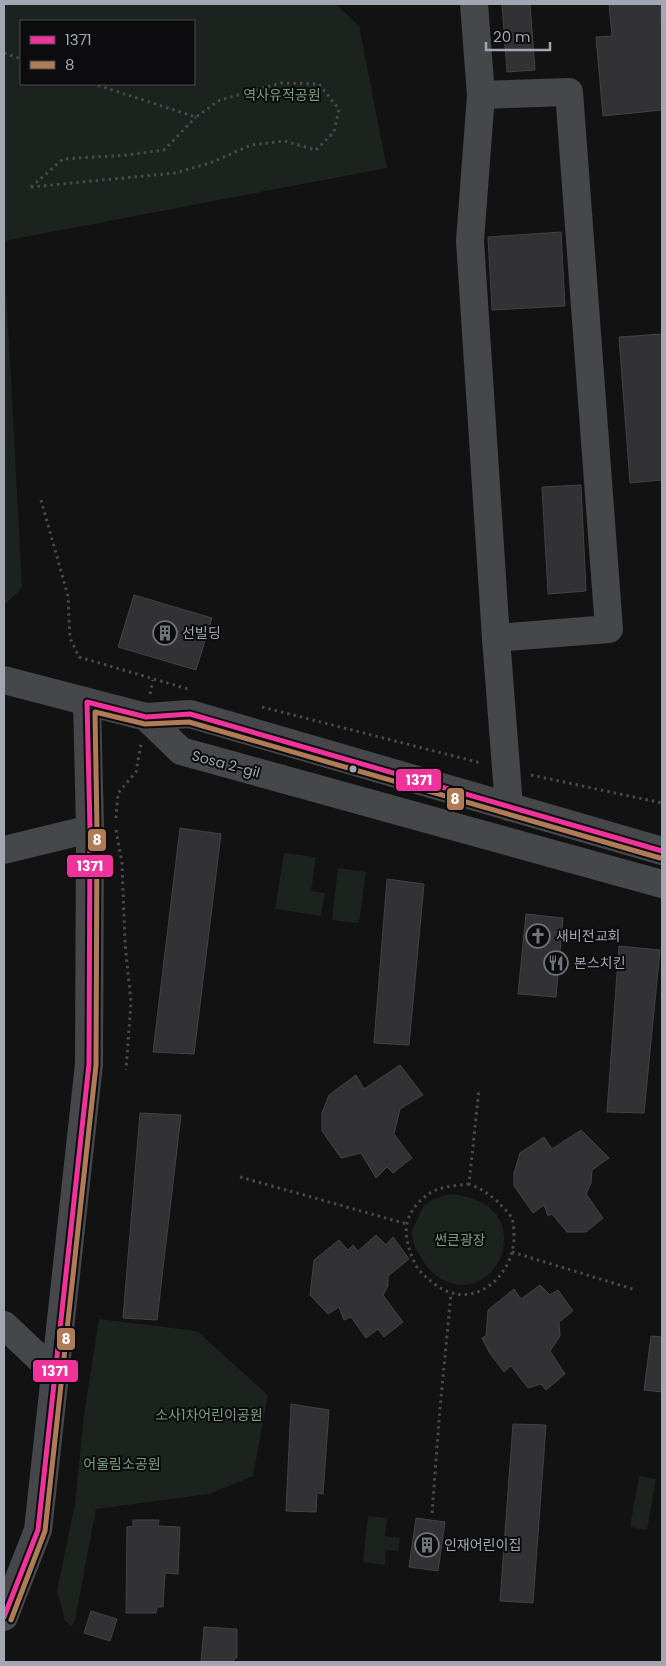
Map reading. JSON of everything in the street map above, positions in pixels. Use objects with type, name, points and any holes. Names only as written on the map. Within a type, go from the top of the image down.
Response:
[{"type":"street","points":[[474,4],[481,95],[470,241],[509,806]]},
{"type":"street","points":[[481,95],[569,92],[609,629],[496,638]]},
{"type":"street","points":[[4,680],[146,717],[190,714],[662,852]]},
{"type":"street","points":[[4,1617],[38,1530],[89,1064],[90,829],[87,702]]},
{"type":"street","name":"Sosa 2-gil","points":[[146,717],[181,751],[662,884]]},
{"type":"street","points":[[4,850],[90,829]]},
{"type":"street","points":[[4,1325],[56,1374]]},
{"type":"path","points":[[4,54],[20,59]]},
{"type":"path","points":[[282,83],[319,84],[339,109],[334,132],[316,150],[284,141],[251,145],[210,163],[175,173],[31,188],[63,159],[127,155],[164,150],[196,117],[220,100],[282,83]]},
{"type":"path","points":[[97,85],[196,117]]},
{"type":"path","points":[[41,500],[68,596],[70,638]]},
{"type":"path","points":[[69,620],[70,638],[79,657],[152,680],[191,689]]},
{"type":"path","points":[[258,706],[506,769],[662,803]]},
{"type":"path","points":[[126,1070],[131,1002],[125,943],[122,863],[115,826],[118,792],[136,772],[146,717]]},
{"type":"path","points":[[469,1184],[479,1089]]},
{"type":"path","points":[[240,1176],[407,1224]]},
{"type":"path","points":[[469,1184],[479,1187],[492,1196],[512,1219],[514,1233],[510,1262],[491,1285],[470,1295],[451,1294],[440,1288],[418,1270],[406,1242],[407,1224],[415,1206],[428,1194],[438,1189],[469,1184]]},
{"type":"path","points":[[512,1252],[636,1290]]},
{"type":"path","points":[[432,1513],[451,1294]]},
{"type":"green space","name":"역사유적공원","points":[[4,4],[336,4],[359,26],[387,168],[4,241]]},
{"type":"green space","points":[[4,248],[22,588],[4,605]]},
{"type":"green space","points":[[284,853],[316,857],[311,891],[325,893],[321,916],[275,909]]},
{"type":"green space","points":[[338,868],[366,872],[359,923],[332,920]]},
{"type":"green space","name":"썬큰광장","points":[[451,1194],[479,1201],[487,1206],[494,1211],[503,1227],[503,1247],[498,1263],[489,1274],[479,1281],[468,1284],[458,1285],[447,1282],[437,1276],[420,1256],[413,1240],[413,1227],[424,1206],[437,1198]]},
{"type":"green space","name":"소사1차어린이공원","points":[[99,1319],[197,1331],[268,1395],[253,1476],[209,1494],[96,1509],[75,1620],[72,1626],[65,1621],[57,1591],[75,1504],[84,1415]]},
{"type":"green space","points":[[639,1476],[656,1479],[647,1530],[630,1527]]},
{"type":"green space","points":[[368,1516],[387,1518],[385,1536],[400,1538],[398,1551],[386,1550],[385,1565],[363,1562]]},
{"type":"building","points":[[502,4],[530,4],[535,70],[507,72]]},
{"type":"building","points":[[609,4],[660,4],[662,110],[603,116],[596,37],[612,36]]},
{"type":"building","points":[[561,232],[565,306],[492,310],[488,237]]},
{"type":"building","points":[[662,334],[662,480],[630,483],[619,337]]},
{"type":"building","points":[[581,485],[586,591],[548,594],[542,487]]},
{"type":"building","name":"선빌딩","points":[[134,595],[212,618],[196,670],[118,647]]},
{"type":"building","points":[[180,828],[221,834],[194,1054],[153,1052]]},
{"type":"building","points":[[387,879],[424,884],[409,1045],[374,1043]]},
{"type":"building","points":[[526,914],[563,918],[556,997],[518,994]]},
{"type":"building","points":[[619,946],[660,950],[644,1113],[607,1112]]},
{"type":"building","points":[[400,1065],[423,1095],[400,1109],[394,1134],[412,1158],[393,1173],[387,1167],[376,1178],[361,1153],[341,1158],[322,1131],[322,1113],[329,1095],[356,1075],[364,1089]]},
{"type":"building","points":[[140,1113],[181,1115],[157,1320],[123,1318]]},
{"type":"building","points":[[581,1130],[609,1158],[592,1170],[591,1183],[586,1194],[603,1218],[586,1232],[567,1232],[552,1214],[548,1216],[544,1205],[533,1213],[514,1186],[514,1173],[520,1153],[544,1137],[552,1149]]},
{"type":"building","points":[[376,1235],[386,1245],[393,1237],[409,1259],[388,1276],[388,1286],[383,1295],[403,1322],[384,1337],[378,1329],[366,1338],[351,1317],[344,1320],[339,1307],[328,1314],[310,1295],[314,1260],[339,1240],[348,1250],[353,1245],[358,1251]]},
{"type":"building","points":[[540,1285],[550,1295],[558,1290],[573,1311],[559,1322],[560,1336],[550,1351],[565,1374],[546,1390],[541,1384],[528,1388],[511,1366],[504,1372],[489,1352],[482,1338],[486,1336],[488,1310],[514,1289],[521,1299]]},
{"type":"building","points":[[651,1336],[662,1337],[662,1392],[644,1390]]},
{"type":"building","points":[[291,1404],[329,1410],[323,1494],[317,1493],[316,1512],[286,1511]]},
{"type":"building","points":[[513,1424],[546,1425],[533,1603],[500,1601]]},
{"type":"building","name":"인재어린이집","points":[[416,1518],[445,1522],[438,1571],[409,1567]]},
{"type":"building","points":[[133,1520],[159,1520],[158,1526],[180,1527],[178,1574],[165,1573],[163,1607],[157,1607],[156,1613],[126,1613],[127,1527],[133,1526]]},
{"type":"building","points":[[91,1611],[117,1619],[110,1641],[84,1633]]},
{"type":"building","points":[[204,1627],[237,1629],[237,1658],[234,1658],[234,1662],[201,1662]]},
{"type":"transit line","name":"1371","points":[[4,1617],[38,1530],[89,1064],[90,829],[87,702],[146,717],[190,714],[662,851]]},
{"type":"transit line","name":"8","points":[[11,1620],[45,1531],[96,1065],[97,829],[95,712],[145,724],[189,722],[660,858]]},
{"type":"place","name":"선빌딩","points":[[165,633]]},
{"type":"place","name":"새비전교회","points":[[538,936]]},
{"type":"place","name":"본스치킨","points":[[556,963]]},
{"type":"place","name":"인재어린이집","points":[[427,1545]]},
{"type":"park label","name":"어울림소공원","points":[[122,1464]]}]
